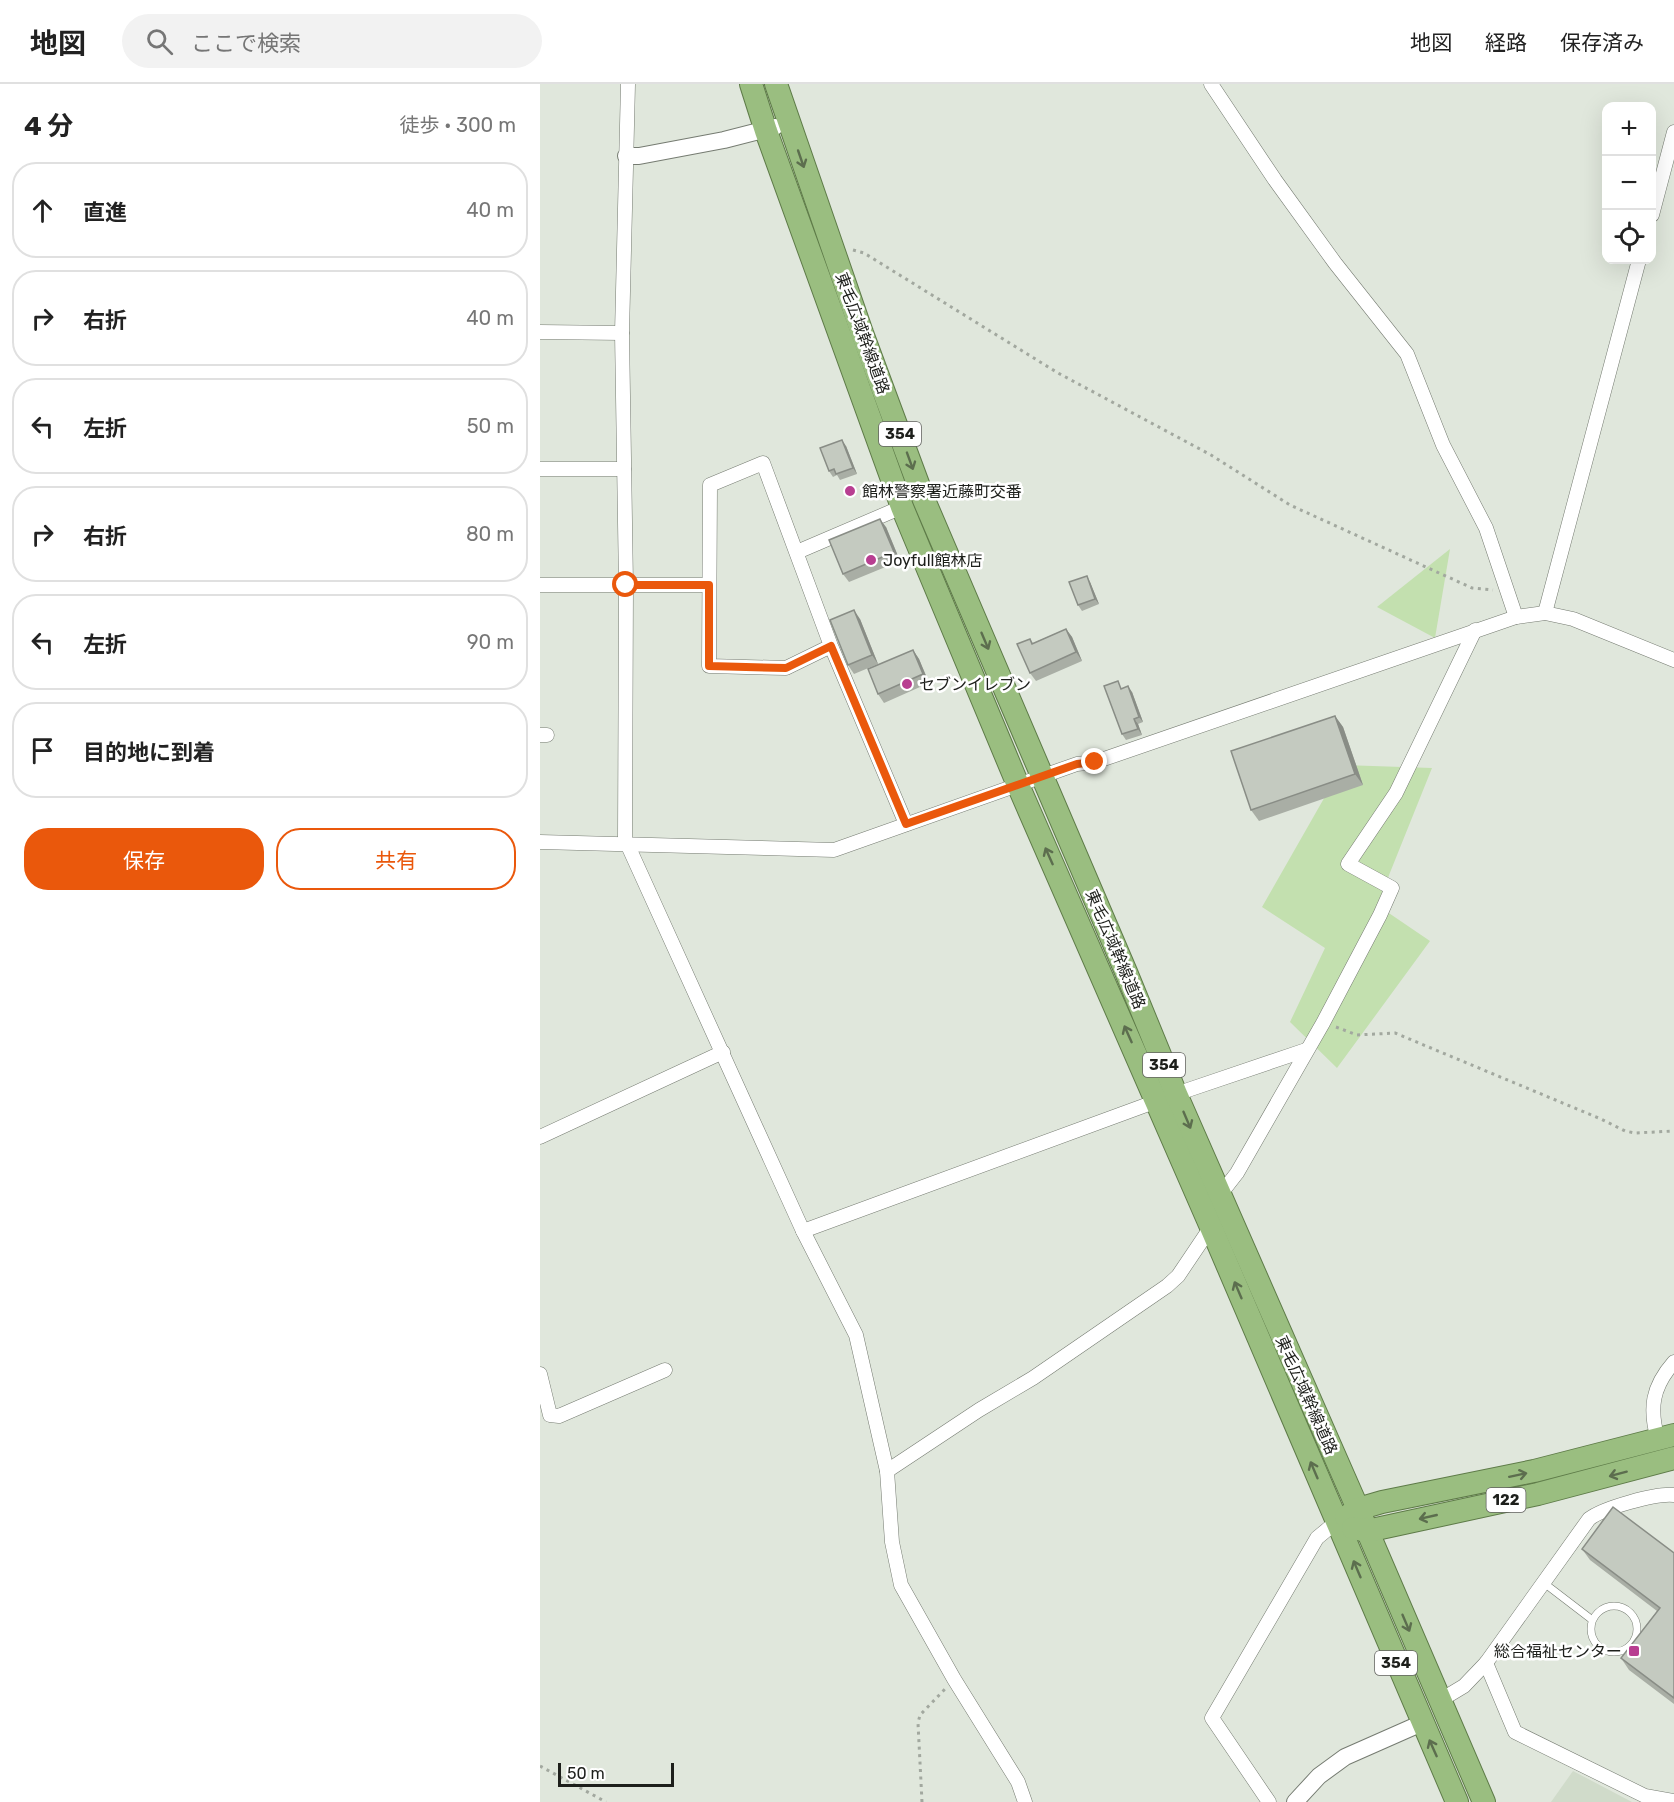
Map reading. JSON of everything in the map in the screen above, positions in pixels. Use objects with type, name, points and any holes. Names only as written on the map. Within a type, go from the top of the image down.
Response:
[{"type":"highway","name":"東毛広域幹線道路","points":[[751,84],[902,507],[1018,785],[1166,1097],[1220,1196],[1484,1802]]},
{"type":"highway","name":"東毛広域幹線道路","points":[[776,84],[831,244],[924,500],[1042,776],[1166,1097],[1211,1227],[1456,1802]]},
{"type":"highway","name":"122","points":[[1337,1524],[1358,1509],[1390,1500],[1534,1471],[1666,1438]]},
{"type":"highway","name":"122","points":[[1337,1524],[1367,1531],[1538,1494],[1674,1458]]},
{"type":"street","points":[[1211,84],[1275,180],[1335,263],[1407,354],[1443,445],[1486,528],[1516,617]]},
{"type":"street","points":[[625,85],[626,156],[622,333],[626,585],[625,839],[803,1231],[856,1335],[887,1471],[891,1542],[901,1585],[954,1679],[1018,1782],[1025,1802]]},
{"type":"street","points":[[626,156],[639,156],[766,131],[788,123]]},
{"type":"street","points":[[1654,210],[1674,132]]},
{"type":"street","points":[[1545,613],[1638,264]]},
{"type":"street","points":[[540,332],[622,333]]},
{"type":"street","points":[[831,646],[786,668],[709,666],[710,485],[763,463],[831,646],[906,824]]},
{"type":"street","points":[[540,469],[624,470]]},
{"type":"street","points":[[796,552],[902,507]]},
{"type":"street","points":[[540,585],[709,585]]},
{"type":"street","points":[[540,842],[834,850],[1077,764],[1095,762],[1516,617],[1545,613],[1573,619],[1674,660]]},
{"type":"street","points":[[1220,1196],[1237,1173],[1323,1023],[1380,915],[1392,888],[1348,864],[1396,793],[1475,630]]},
{"type":"street","points":[[803,1231],[1166,1097],[1306,1050]]},
{"type":"street","points":[[540,1137],[723,1052]]},
{"type":"street","points":[[887,1471],[979,1410],[1033,1378],[1167,1286],[1178,1276],[1211,1227]]},
{"type":"street","points":[[1666,1438],[1653,1418],[1654,1397],[1660,1381],[1674,1362]]},
{"type":"street","points":[[540,1374],[550,1415],[559,1416],[665,1370]]},
{"type":"street","points":[[1439,1701],[1464,1686],[1486,1663],[1589,1519],[1598,1512],[1660,1495],[1674,1495]]},
{"type":"street","points":[[1269,1802],[1212,1718],[1317,1538],[1337,1524]]},
{"type":"street","points":[[1486,1663],[1515,1732],[1647,1799],[1674,1801]]},
{"type":"street","points":[[1295,1802],[1318,1776],[1345,1756],[1422,1723]]},
{"type":"lane","points":[[1544,1583],[1591,1619]]},
{"type":"lane","points":[[1609,1605],[1622,1608],[1632,1614],[1638,1633],[1632,1645],[1623,1651],[1614,1653],[1603,1650],[1589,1631],[1591,1619],[1609,1605]]},
{"type":"path","points":[[831,244],[864,253],[1058,373],[1211,455],[1290,505],[1472,588],[1508,591]]},
{"type":"path","points":[[1323,1023],[1357,1035],[1395,1033],[1625,1131],[1635,1133],[1674,1131]]},
{"type":"path","points":[[922,1802],[918,1723],[920,1715],[954,1679]]},
{"type":"path","points":[[540,1766],[606,1802]]},
{"type":"shaded area","points":[[1573,1771],[1632,1802],[1551,1802]]},
{"type":"green space","points":[[1450,549],[1435,638],[1377,607]]},
{"type":"green space","points":[[1343,765],[1432,768],[1377,905],[1430,941],[1337,1068],[1290,1022],[1325,948],[1262,907]]},
{"type":"building","points":[[842,440],[853,468],[836,474],[834,469],[829,471],[820,448]]},
{"type":"building","points":[[880,519],[894,552],[843,574],[829,540]]},
{"type":"building","points":[[1087,576],[1095,599],[1078,605],[1069,582]]},
{"type":"building","points":[[854,610],[872,655],[848,665],[830,620]]},
{"type":"building","points":[[1066,629],[1076,652],[1030,673],[1017,644],[1030,639],[1032,644]]},
{"type":"building","points":[[913,650],[923,674],[878,694],[868,669]]},
{"type":"building","points":[[1118,681],[1121,689],[1128,686],[1139,717],[1134,719],[1138,729],[1122,734],[1104,686]]},
{"type":"building","points":[[1335,716],[1355,774],[1251,810],[1231,751]]},
{"type":"building","points":[[1613,1507],[1674,1553],[1674,1698],[1621,1658],[1660,1608],[1582,1549]]},
{"type":"place","name":"館林警察署近藤町交番","points":[[850,491]]},
{"type":"place","name":"Joyfull館林店","points":[[871,560]]},
{"type":"place","name":"セブンイレブン","points":[[907,684]]},
{"type":"place","name":"総合福祉センター","points":[[1634,1651]]},
{"type":"route","points":[[626,585],[709,585],[709,666],[786,668],[831,646],[906,824],[1077,764],[1095,762]]}]
